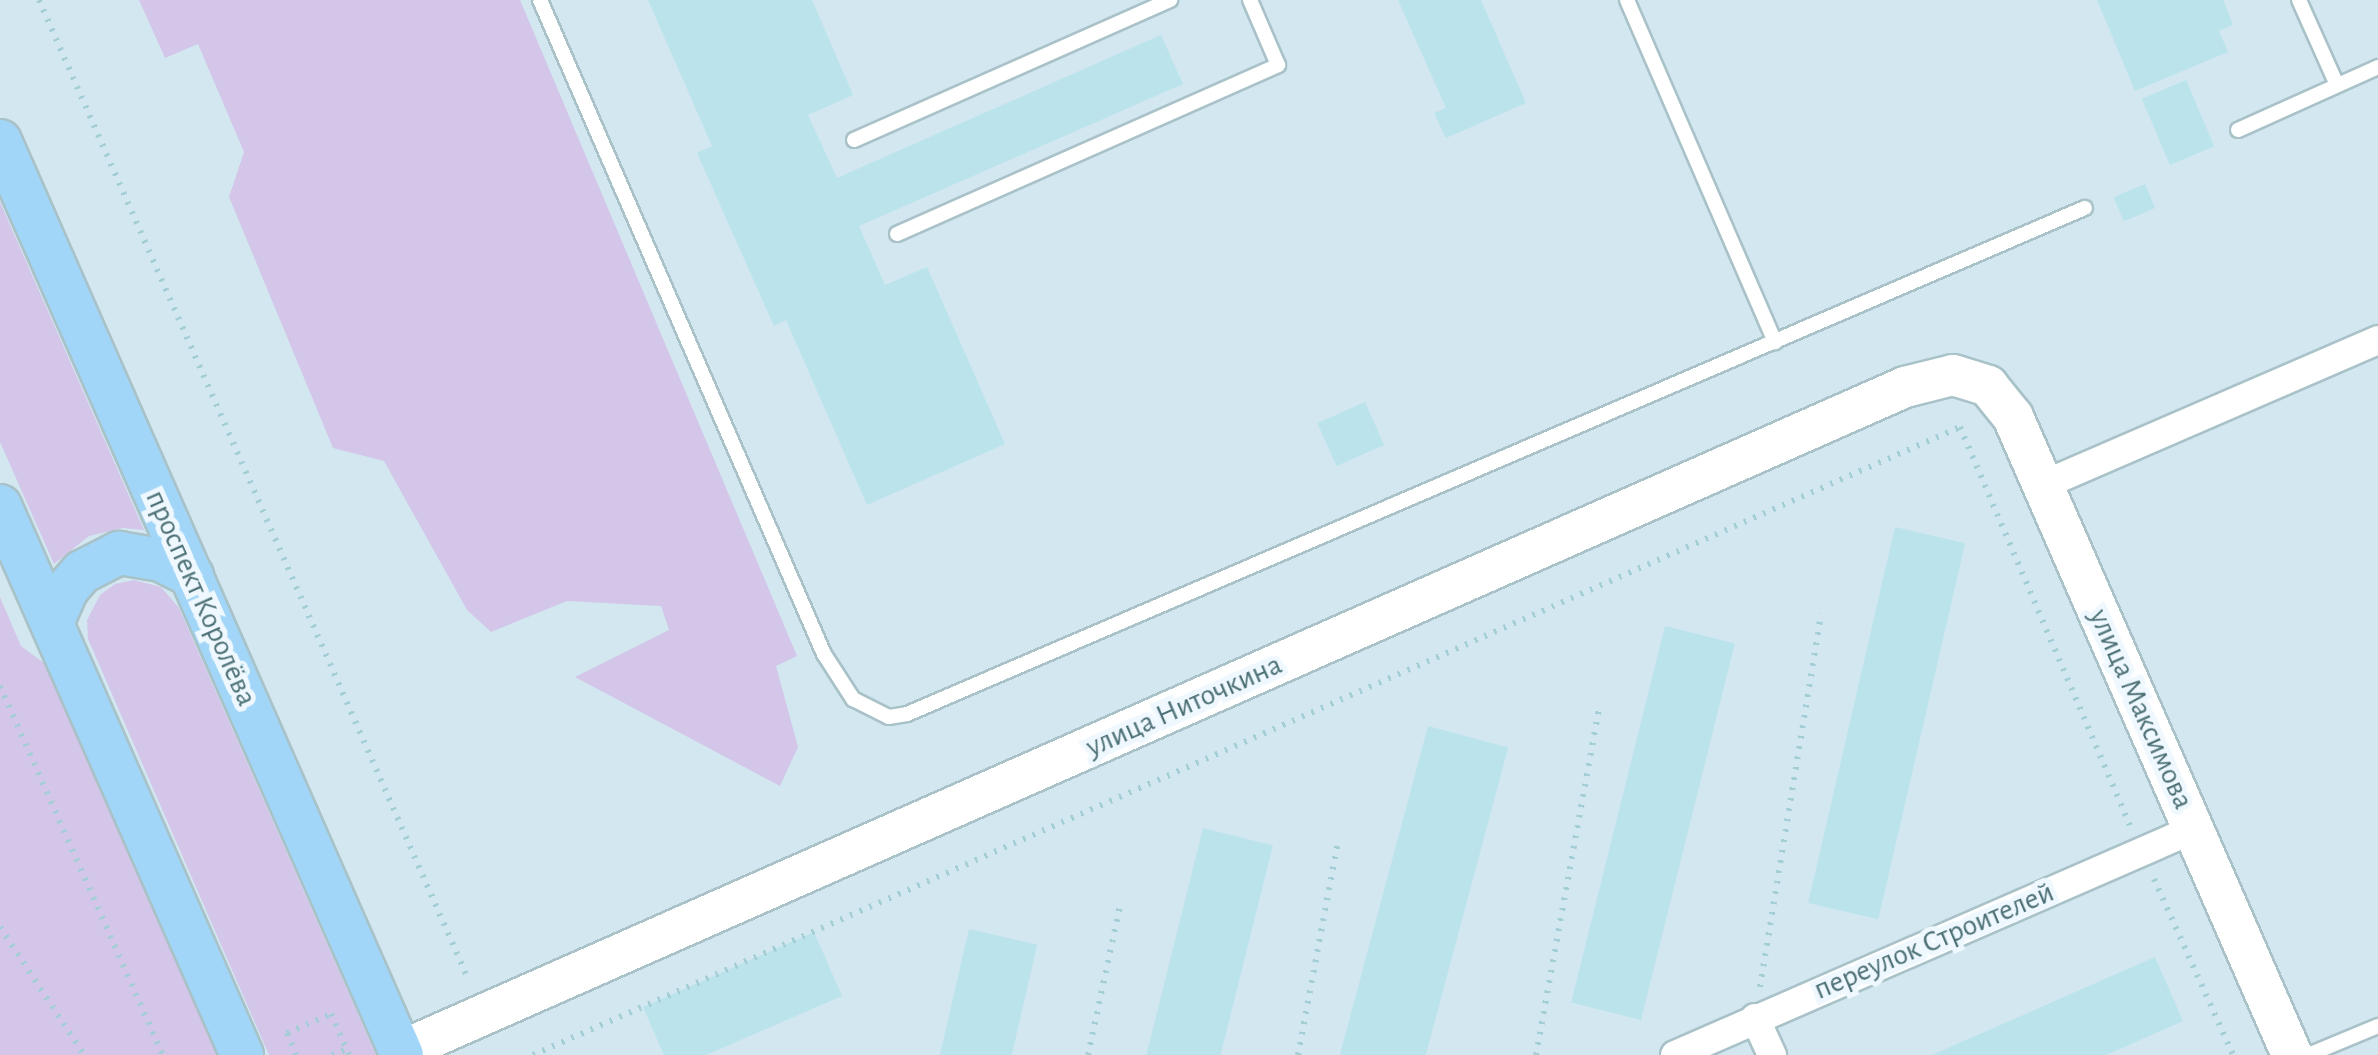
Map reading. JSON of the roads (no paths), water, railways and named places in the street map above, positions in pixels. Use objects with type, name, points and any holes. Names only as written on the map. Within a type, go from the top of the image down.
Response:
[{"type":"main road","name":"проспект Королёва","points":[[0,141],[402,1053]]},
{"type":"main road","points":[[0,506],[242,1055]]},
{"type":"main road","points":[[52,623],[67,589],[82,572],[119,553],[161,560],[192,576]]},
{"type":"street","points":[[2042,485],[2378,340]]},
{"type":"street","name":"улица Ниточкина","points":[[402,1053],[1905,387],[1954,375],[1971,377]]},
{"type":"street","name":"улица Максимова","points":[[1971,377],[1999,395],[2042,485],[2292,1055]]},
{"type":"street","name":"переулок Строителей","points":[[1676,1055],[2194,829]]},
{"type":"street","points":[[1755,1018],[1772,1055]]},
{"type":"lane","points":[[540,0],[824,654],[853,699],[868,710],[889,717],[907,714],[2085,208]]},
{"type":"lane","points":[[854,140],[1170,0]]},
{"type":"lane","points":[[897,234],[1278,66],[1250,0]]},
{"type":"lane","points":[[1627,0],[1775,342]]},
{"type":"lane","points":[[2299,0],[2337,85]]},
{"type":"lane","points":[[2238,130],[2378,67]]},
{"type":"lane","points":[[2308,1055],[2378,1026]]}]
